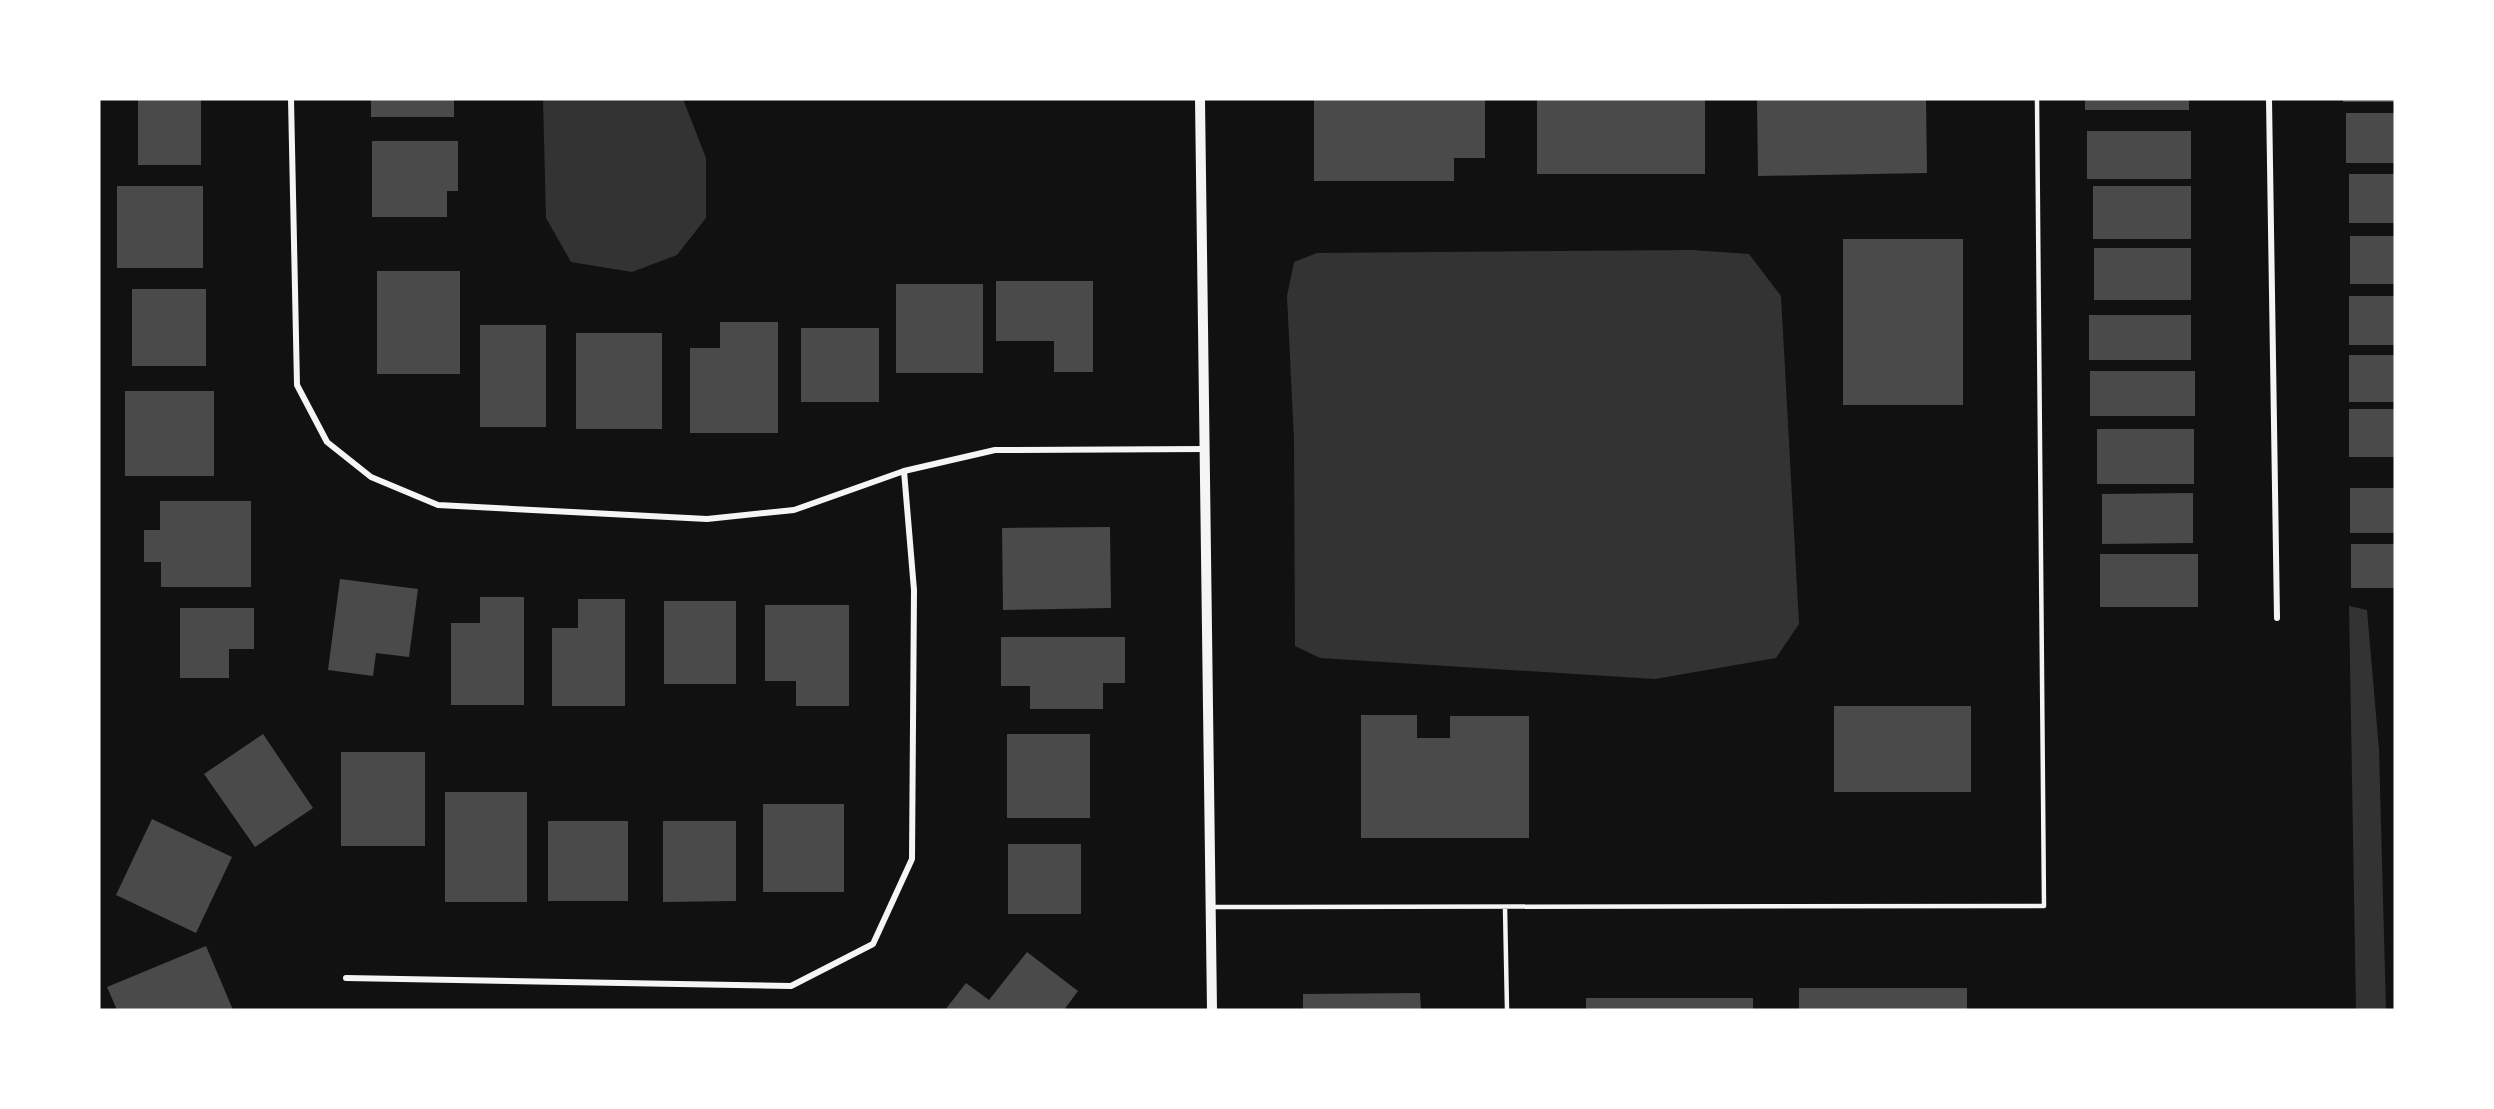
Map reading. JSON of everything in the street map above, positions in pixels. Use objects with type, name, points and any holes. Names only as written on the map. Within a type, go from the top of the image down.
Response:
[{"type":"street","points":[[291,99],[297,385],[327,442],[371,477],[438,505],[707,519],[794,510],[904,471],[995,450],[1206,448]]},
{"type":"street","points":[[1200,99],[1212,1010]]},
{"type":"street","points":[[2269,99],[2277,618]]},
{"type":"street","points":[[346,978],[791,986],[873,944],[912,859],[914,590],[904,471]]},
{"type":"lane","points":[[1212,907],[2044,906],[2037,99]]},
{"type":"lane","points":[[1505,907],[1506,1010]]},
{"type":"shaded area","points":[[543,99],[683,99],[706,158],[706,218],[677,255],[632,272],[571,262],[546,218]]},
{"type":"shaded area","points":[[1692,250],[1749,254],[1781,296],[1799,624],[1776,658],[1655,679],[1320,658],[1295,646],[1294,440],[1287,296],[1294,262],[1317,253]]},
{"type":"shaded area","points":[[2349,606],[2367,610],[2379,750],[2386,1010],[2356,1010]]},
{"type":"building","points":[[138,99],[201,99],[201,165],[138,165]]},
{"type":"building","points":[[371,99],[454,99],[454,117],[371,117]]},
{"type":"building","points":[[1314,99],[1485,99],[1485,158],[1454,158],[1454,181],[1314,181]]},
{"type":"building","points":[[1537,99],[1705,99],[1705,174],[1537,174]]},
{"type":"building","points":[[1757,99],[1926,99],[1927,173],[1758,176]]},
{"type":"building","points":[[2085,99],[2189,99],[2189,110],[2085,110]]},
{"type":"building","points":[[2343,99],[2395,99],[2395,102],[2343,102]]},
{"type":"building","points":[[2346,113],[2395,113],[2395,163],[2346,163]]},
{"type":"building","points":[[2087,131],[2191,131],[2191,179],[2087,179]]},
{"type":"building","points":[[372,141],[458,141],[458,191],[447,191],[447,217],[372,217]]},
{"type":"building","points":[[2349,174],[2395,174],[2395,223],[2349,223]]},
{"type":"building","points":[[117,186],[203,186],[203,268],[117,268]]},
{"type":"building","points":[[2093,186],[2191,186],[2191,239],[2093,239]]},
{"type":"building","points":[[2350,236],[2395,236],[2395,284],[2350,284]]},
{"type":"building","points":[[1843,239],[1963,239],[1963,405],[1843,405]]},
{"type":"building","points":[[2094,248],[2191,248],[2191,300],[2094,300]]},
{"type":"building","points":[[377,271],[460,271],[460,374],[377,374]]},
{"type":"building","points":[[996,281],[1093,281],[1093,372],[1054,372],[1054,341],[996,341]]},
{"type":"building","points":[[896,284],[983,284],[983,373],[896,373]]},
{"type":"building","points":[[132,289],[206,289],[206,366],[132,366]]},
{"type":"building","points":[[2349,296],[2395,296],[2395,345],[2349,345]]},
{"type":"building","points":[[2089,315],[2191,315],[2191,360],[2089,360]]},
{"type":"building","points":[[720,322],[778,322],[778,433],[690,433],[690,348],[720,348]]},
{"type":"building","points":[[480,325],[546,325],[546,427],[480,427]]},
{"type":"building","points":[[801,328],[879,328],[879,402],[801,402]]},
{"type":"building","points":[[576,333],[662,333],[662,429],[576,429]]},
{"type":"building","points":[[2349,355],[2395,355],[2395,402],[2349,402]]},
{"type":"building","points":[[2090,371],[2195,371],[2195,416],[2090,416]]},
{"type":"building","points":[[125,391],[214,391],[214,476],[125,476]]},
{"type":"building","points":[[2349,409],[2395,409],[2395,457],[2349,457]]},
{"type":"building","points":[[2097,429],[2194,429],[2194,484],[2097,484]]},
{"type":"building","points":[[2350,488],[2395,488],[2395,533],[2350,533]]},
{"type":"building","points":[[2193,493],[2193,543],[2102,544],[2102,494]]},
{"type":"building","points":[[160,501],[251,501],[251,587],[161,587],[161,562],[144,562],[144,530],[160,530]]},
{"type":"building","points":[[1110,527],[1111,608],[1003,610],[1002,528]]},
{"type":"building","points":[[2351,544],[2395,544],[2395,588],[2351,588]]},
{"type":"building","points":[[2100,554],[2198,554],[2198,607],[2100,607]]},
{"type":"building","points":[[340,579],[418,589],[409,657],[376,653],[373,676],[328,670]]},
{"type":"building","points":[[480,597],[524,597],[524,705],[451,705],[451,623],[480,623]]},
{"type":"building","points":[[578,599],[625,599],[625,706],[552,706],[552,628],[578,628]]},
{"type":"building","points":[[664,601],[736,601],[736,684],[664,684]]},
{"type":"building","points":[[765,605],[849,605],[849,706],[796,706],[796,681],[765,681]]},
{"type":"building","points":[[180,608],[254,608],[254,649],[229,649],[229,678],[180,678]]},
{"type":"building","points":[[1001,637],[1125,637],[1125,683],[1103,683],[1103,709],[1030,709],[1030,686],[1001,686]]},
{"type":"building","points":[[1834,706],[1971,706],[1971,792],[1834,792]]},
{"type":"building","points":[[1361,715],[1417,715],[1417,738],[1450,738],[1450,716],[1529,716],[1529,838],[1361,838]]},
{"type":"building","points":[[263,734],[313,808],[255,847],[204,774]]},
{"type":"building","points":[[1007,734],[1090,734],[1090,818],[1007,818]]},
{"type":"building","points":[[341,752],[425,752],[425,846],[341,846]]},
{"type":"building","points":[[445,792],[527,792],[527,902],[445,902]]},
{"type":"building","points":[[763,804],[844,804],[844,892],[763,892]]},
{"type":"building","points":[[152,819],[232,857],[196,933],[116,895]]},
{"type":"building","points":[[548,821],[628,821],[628,901],[548,901]]},
{"type":"building","points":[[663,821],[736,821],[736,901],[663,902]]},
{"type":"building","points":[[1008,844],[1081,844],[1081,914],[1008,914]]},
{"type":"building","points":[[206,946],[233,1010],[117,1010],[107,987]]},
{"type":"building","points":[[1027,952],[1078,991],[1064,1010],[945,1010],[966,983],[989,1000]]},
{"type":"building","points":[[1799,988],[1967,988],[1967,1010],[1799,1010]]},
{"type":"building","points":[[1420,993],[1421,1010],[1303,1010],[1303,994]]},
{"type":"building","points":[[1586,998],[1753,998],[1753,1010],[1586,1010]]}]
